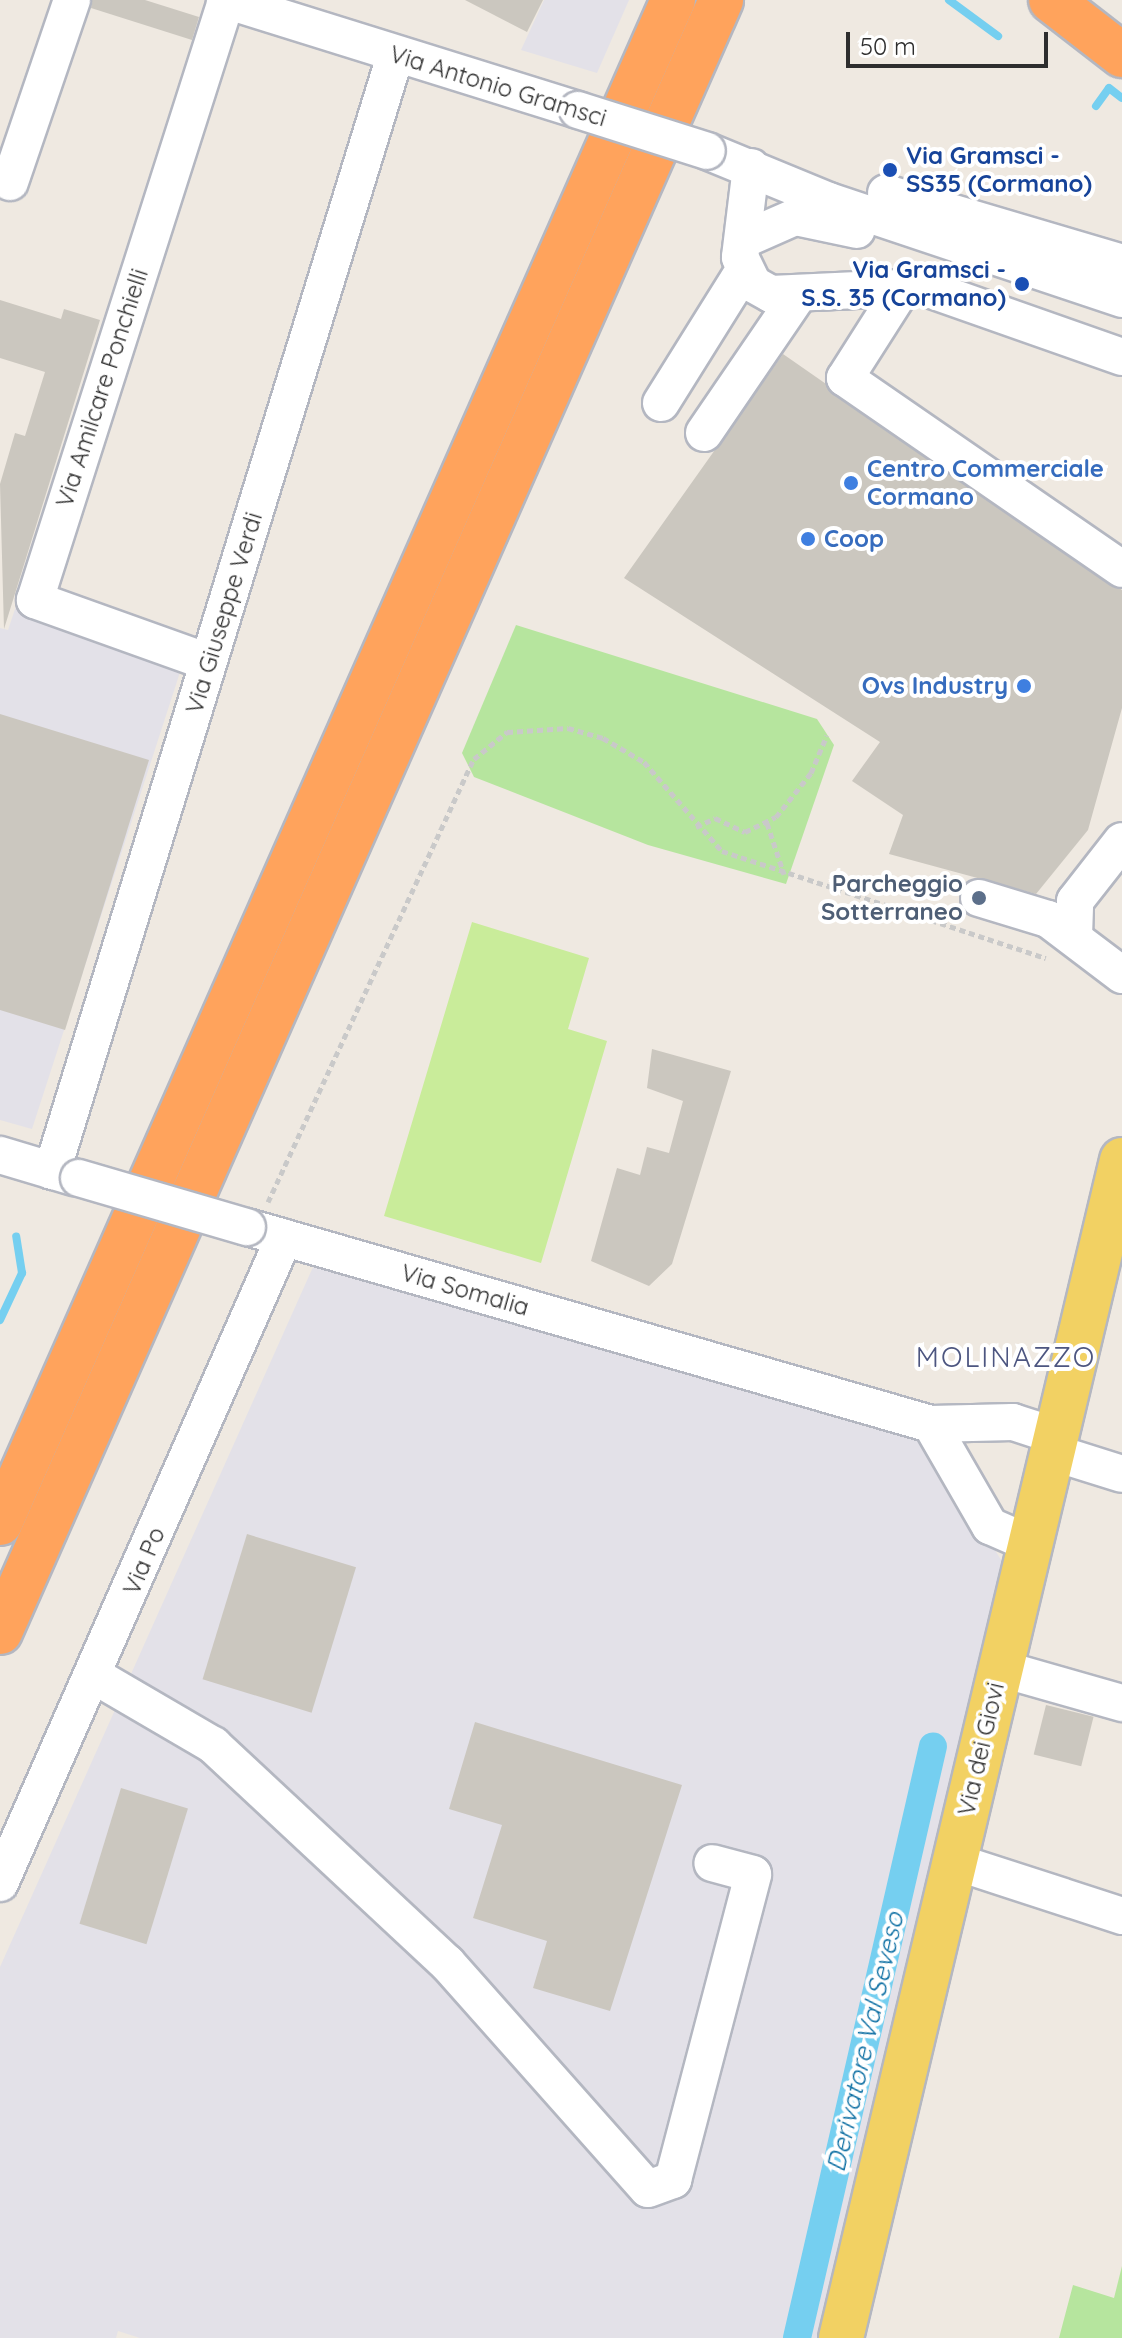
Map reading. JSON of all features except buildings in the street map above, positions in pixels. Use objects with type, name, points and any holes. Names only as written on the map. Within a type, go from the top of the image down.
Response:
[{"type":"highway","points":[[0,1523],[673,0]]},
{"type":"highway","points":[[0,1632],[721,0]]},
{"type":"highway","points":[[1051,0],[1122,55]]},
{"type":"main road","name":"Via dei Giovi","points":[[841,2338],[1122,1160]]},
{"type":"street","points":[[10,182],[72,0]]},
{"type":"street","name":"Via Antonio Gramsci","points":[[241,3],[395,56],[707,151],[761,170],[829,201],[1122,299]]},
{"type":"street","name":"Via Amilcare Ponchielli","points":[[208,662],[35,600],[241,3]]},
{"type":"street","name":"Via Giuseppe Verdi","points":[[66,1174],[208,662],[395,56]]},
{"type":"street","points":[[761,170],[742,209],[744,256],[771,294],[796,298],[903,287],[1011,314],[1122,357]]},
{"type":"street","name":"Via Antonio Gramsci","points":[[761,170],[836,178],[1122,263]]},
{"type":"street","points":[[661,403],[744,256],[795,217],[937,251],[971,249]]},
{"type":"street","points":[[903,287],[845,378],[1122,569]]},
{"type":"street","points":[[704,433],[796,298]]},
{"type":"street","points":[[1063,948],[1075,901],[1122,841]]},
{"type":"street","points":[[979,898],[1048,919],[1063,948],[1122,975]]},
{"type":"street","points":[[1063,948],[1122,940]]},
{"type":"street","name":"Via Somalia","points":[[0,1155],[66,1174],[258,1214],[284,1238],[931,1424],[1013,1422],[1122,1474]]},
{"type":"street","name":"Via Po","points":[[0,1883],[95,1676],[284,1238]]},
{"type":"street","points":[[931,1424],[990,1526],[1029,1543]]},
{"type":"street","points":[[999,1668],[1122,1703]]},
{"type":"street","points":[[95,1676],[213,1745],[447,1963],[648,2189],[673,2180],[753,1874],[712,1863]]},
{"type":"street","points":[[956,1862],[1122,1916]]},
{"type":"path","points":[[258,1214],[483,746],[507,732],[537,729],[603,738],[644,762],[696,827],[722,851],[785,875],[1063,948]]},
{"type":"path","points":[[696,827],[715,818],[745,832],[767,823],[796,796],[827,735]]},
{"type":"path","points":[[767,823],[785,875]]},
{"type":"shaded area","points":[[544,0],[629,0],[597,73],[521,50]]},
{"type":"shaded area","points":[[16,606],[182,666],[32,1129],[0,1120],[0,628],[8,630]]},
{"type":"shaded area","points":[[313,1267],[923,1432],[1009,1573],[827,2338],[140,2338],[118,2331],[116,2338],[0,2338],[0,1967]]},
{"type":"green space","points":[[516,625],[817,719],[834,745],[786,884],[648,845],[474,777],[462,753]]},
{"type":"green space","points":[[472,922],[589,958],[568,1029],[607,1041],[541,1263],[384,1216]]},
{"type":"green space","points":[[1122,2266],[1122,2338],[1059,2338],[1073,2285],[1114,2298]]},
{"type":"waterway","points":[[949,0],[998,36]]},
{"type":"waterway","points":[[1096,106],[1109,88],[1122,98]]},
{"type":"waterway","points":[[0,1320],[22,1273],[16,1236]]},
{"type":"waterway","name":"Derivatore Val Seveso","points":[[797,2338],[933,1746]]},
{"type":"place","name":"Via Gramsci - SS35 (Cormano)","points":[[890,170]]},
{"type":"place","name":"Via Gramsci - S.S. 35 (Cormano)","points":[[1022,284]]},
{"type":"place","name":"Centro Commerciale Cormano","points":[[851,483]]},
{"type":"place","name":"Coop","points":[[808,539]]},
{"type":"place","name":"Ovs Industry","points":[[1024,686]]},
{"type":"place","name":"Parcheggio Sotterraneo","points":[[979,898]]},
{"type":"district","name":"MOLINAZZO","points":[[1006,1357]]}]
